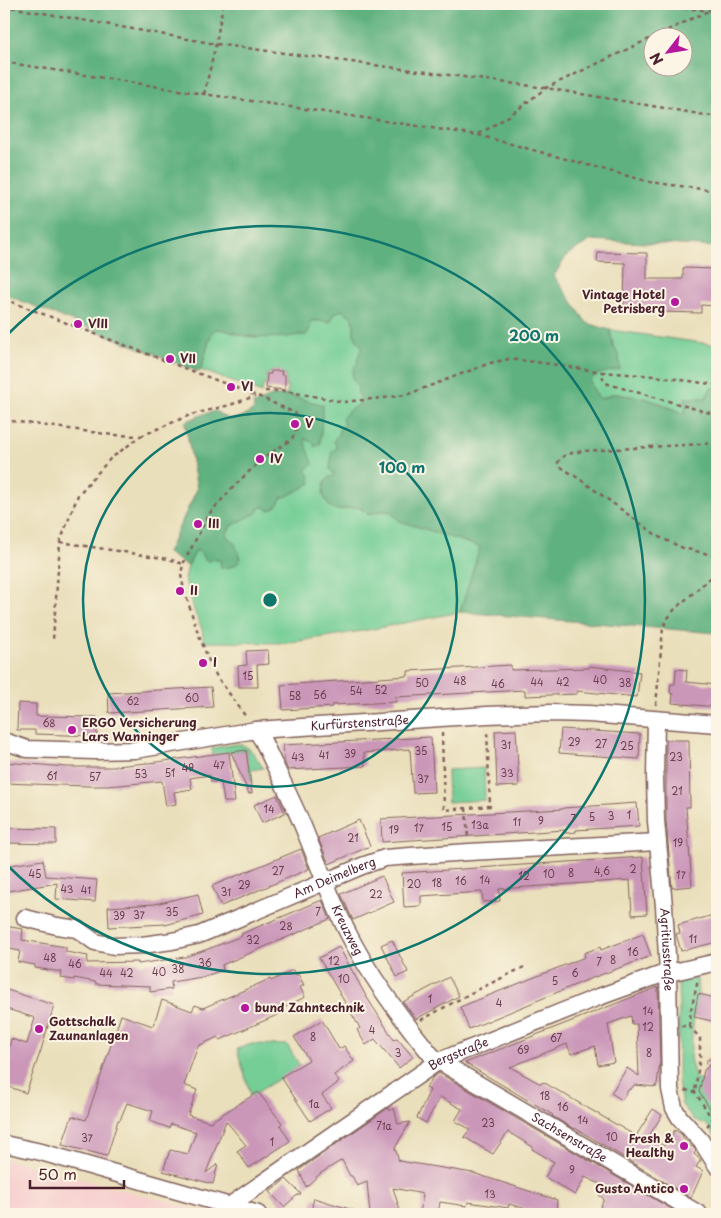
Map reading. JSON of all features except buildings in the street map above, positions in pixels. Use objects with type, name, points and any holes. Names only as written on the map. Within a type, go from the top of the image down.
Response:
[{"type":"street","name":"Kurfürstenstraße","points":[[4,741],[27,749],[135,750],[256,730],[487,715],[551,713],[656,716],[717,724]]},
{"type":"street","name":"Agritiusstraße","points":[[656,716],[654,776],[668,972],[670,1089],[674,1108],[680,1118],[701,1140],[717,1166]]},
{"type":"street","name":"Kreuzweg","points":[[256,730],[301,821],[324,882],[354,945],[392,1005],[432,1056],[439,1061]]},
{"type":"street","name":"Am Deimelberg","points":[[25,918],[77,929],[96,942],[114,946],[172,942],[222,926],[385,858],[658,842]]},
{"type":"street","name":"Bergstraße","points":[[229,1206],[439,1061],[596,998],[668,972],[717,962]]},
{"type":"street","name":"Sachsenstraße","points":[[439,1061],[699,1214]]},
{"type":"street","points":[[4,1144],[50,1154],[258,1214]]},
{"type":"path","points":[[204,94],[224,4]]},
{"type":"path","points":[[628,4],[717,11]]},
{"type":"path","points":[[4,6],[216,44],[546,88],[717,117]]},
{"type":"path","points":[[478,135],[509,116],[546,88],[708,10]]},
{"type":"path","points":[[4,62],[478,135],[650,182],[717,191]]},
{"type":"path","points":[[4,299],[257,396],[295,413],[298,426],[292,439],[261,460],[209,514],[183,564],[181,575],[202,647],[216,675],[256,730]]},
{"type":"path","points":[[264,392],[284,392],[343,402],[384,398],[406,395],[490,363],[509,359],[717,385]]},
{"type":"path","points":[[602,372],[603,379],[608,384],[717,415]]},
{"type":"path","points":[[53,640],[60,542],[78,495],[110,459],[142,436],[190,415],[257,396]]},
{"type":"path","points":[[4,420],[113,435],[142,436]]},
{"type":"path","points":[[717,443],[583,452],[564,455],[558,462],[560,467],[660,537],[683,548],[717,556]]},
{"type":"path","points":[[60,542],[169,558],[183,564]]},
{"type":"path","points":[[656,716],[662,628],[675,609],[717,572]]},
{"type":"path","points":[[442,726],[444,810],[490,806],[487,722]]},
{"type":"path","points":[[466,808],[469,847]]},
{"type":"path","points":[[408,1026],[524,967]]},
{"type":"path","points":[[695,1092],[698,1079],[700,1038],[690,1026],[691,1010],[700,976],[699,967]]},
{"type":"path","points":[[670,1026],[690,1026]]},
{"type":"path","points":[[670,1089],[695,1092],[713,1120],[707,1125],[712,1132]]},
{"type":"shaded area","points":[[4,1158],[27,1165],[215,1214],[4,1214]]},
{"type":"green space","points":[[4,4],[717,4],[717,247],[591,240],[567,255],[554,276],[587,323],[610,330],[613,346],[619,356],[620,369],[598,374],[590,380],[596,395],[601,399],[613,394],[638,397],[648,399],[685,414],[685,398],[706,398],[711,388],[717,388],[717,633],[460,612],[480,547],[400,521],[389,511],[380,511],[368,515],[358,507],[337,510],[329,506],[323,495],[324,484],[328,478],[335,475],[330,469],[332,451],[337,448],[334,441],[339,435],[339,429],[344,425],[342,419],[349,410],[359,405],[362,399],[358,394],[358,385],[355,383],[352,375],[362,347],[354,334],[351,316],[341,310],[335,314],[330,322],[311,321],[310,329],[306,335],[267,338],[216,329],[211,334],[199,372],[4,294]]},
{"type":"green space","points":[[341,310],[351,316],[354,334],[362,347],[358,360],[358,373],[362,399],[344,424],[337,443],[335,490],[337,510],[358,507],[369,515],[380,511],[389,511],[400,521],[481,547],[460,612],[287,643],[204,642],[202,629],[185,579],[188,566],[196,550],[200,552],[204,559],[221,560],[227,568],[234,565],[239,562],[240,554],[226,536],[230,527],[256,513],[260,507],[276,507],[282,497],[305,487],[304,439],[320,444],[323,405],[287,395],[288,387],[285,386],[285,375],[281,375],[281,371],[271,371],[271,374],[267,374],[266,385],[263,385],[262,393],[201,370],[211,334],[216,329],[257,337],[276,338],[306,335],[310,329],[311,321],[325,322]]},
{"type":"green space","points":[[610,330],[717,345],[717,388],[711,388],[706,398],[685,414],[660,403],[618,394],[601,399],[596,395],[590,380],[619,356],[613,346]]},
{"type":"green space","points":[[287,395],[323,405],[320,444],[315,447],[313,442],[304,439],[313,464],[306,469],[311,483],[282,497],[276,507],[269,510],[260,507],[256,513],[230,527],[226,536],[234,542],[241,558],[233,566],[221,568],[220,560],[208,561],[196,550],[188,566],[167,553],[197,489],[185,422],[216,411],[227,418],[237,418],[252,411],[254,409],[253,404],[271,396]]},
{"type":"green space","points":[[237,744],[250,749],[263,768],[251,770],[252,781],[250,781],[246,750],[213,755],[212,748]]},
{"type":"green space","points":[[484,768],[485,800],[448,802],[447,770]]},
{"type":"green space","points":[[680,979],[697,979],[698,994],[690,1058],[695,1078],[702,1081],[717,1116],[717,1139],[707,1125],[693,1119],[682,1105],[678,1079],[678,982]]},
{"type":"green space","points":[[252,1044],[287,1045],[300,1066],[251,1096],[237,1049]]},
{"type":"place","name":"Vintage Hotel Petrisberg","points":[[675,302]]},
{"type":"place","name":"VIII","points":[[78,324]]},
{"type":"place","name":"VII","points":[[170,359]]},
{"type":"place","name":"VI","points":[[231,387]]},
{"type":"place","name":"V","points":[[295,424]]},
{"type":"place","name":"IV","points":[[260,459]]},
{"type":"place","name":"III","points":[[198,524]]},
{"type":"place","name":"II","points":[[180,591]]},
{"type":"place","name":"I","points":[[203,663]]},
{"type":"place","name":"ERGO Versicherung Lars Wanninger","points":[[72,730]]},
{"type":"place","name":"bund Zahntechnik","points":[[245,1008]]},
{"type":"place","name":"Gottschalk Zaunanlagen","points":[[39,1029]]},
{"type":"place","name":"Fresh & Healthy","points":[[684,1146]]},
{"type":"place","name":"Gusto Antico","points":[[684,1189]]}]
